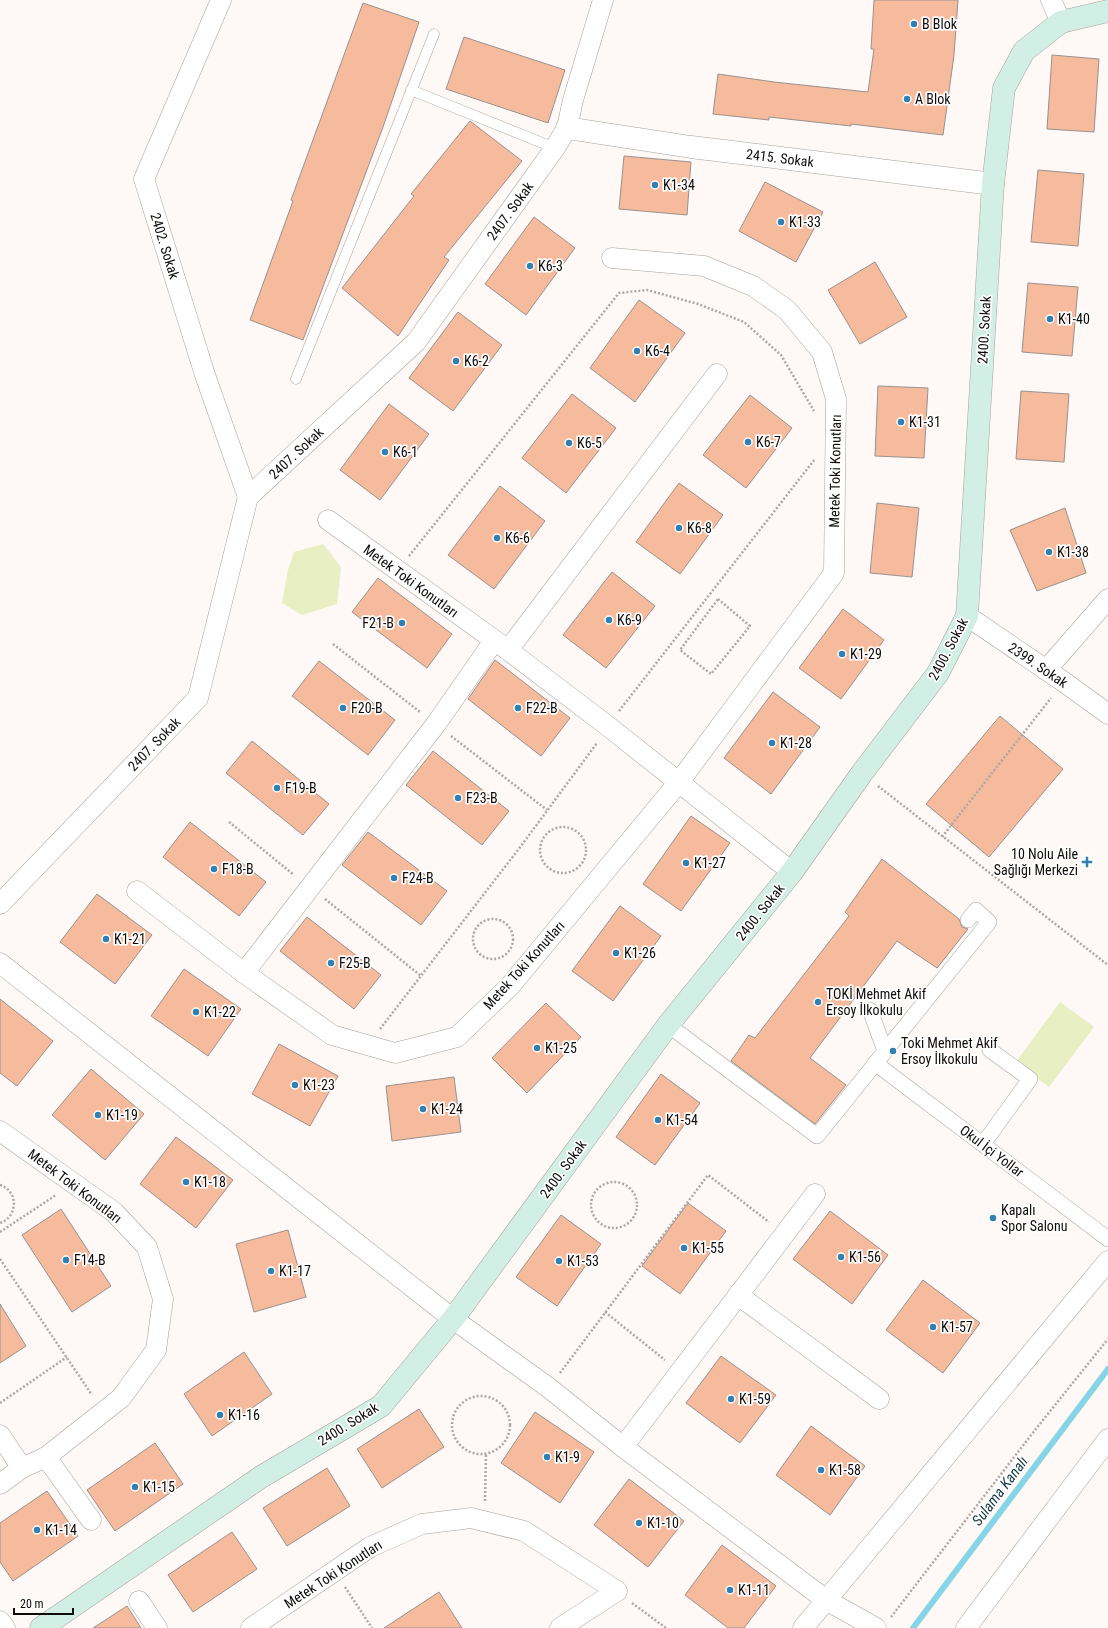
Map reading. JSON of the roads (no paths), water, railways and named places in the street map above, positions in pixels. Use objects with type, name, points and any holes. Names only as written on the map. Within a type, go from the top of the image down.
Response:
[{"type":"main road","name":"2400. Sokak","points":[[41,1628],[261,1477],[381,1406],[453,1319],[668,1024],[792,872],[862,773],[938,673],[967,616],[993,184],[1004,88],[1024,51],[1062,22],[1108,11]]},
{"type":"street","name":"2402. Sokak","points":[[221,0],[144,179],[205,375],[248,497]]},
{"type":"street","name":"2407. Sokak","points":[[0,904],[198,698],[248,497],[416,342],[555,148],[567,128],[573,100],[603,0]]},
{"type":"street","points":[[1051,0],[1062,22]]},
{"type":"street","name":"2415. Sokak","points":[[567,128],[691,147],[993,184]]},
{"type":"street","name":"Metek Toki Konutları","points":[[136,891],[244,973],[332,1035],[395,1053],[457,1037],[510,986],[679,782],[834,574],[836,399],[822,352],[787,310],[753,286],[704,266],[612,258]]},
{"type":"street","points":[[244,973],[436,724],[501,645],[717,374]]},
{"type":"street","name":"Metek Toki Konutları","points":[[328,520],[501,645],[609,727],[792,872]]},
{"type":"street","points":[[1046,670],[1108,599]]},
{"type":"street","name":"2399. Sokak","points":[[967,616],[1108,714]]},
{"type":"street","points":[[668,1024],[817,1136],[989,922],[976,910],[968,920]]},
{"type":"street","points":[[0,963],[453,1319],[549,1388],[623,1447],[826,1600],[876,1626]]},
{"type":"street","points":[[870,1010],[885,1051]]},
{"type":"street","points":[[983,1144],[1030,1079],[990,1050]]},
{"type":"street","name":"Okul İçi Yollar","points":[[875,1063],[1108,1239]]},
{"type":"street","name":"Metek Toki Konutları","points":[[0,1131],[114,1212],[147,1248],[163,1299],[156,1350],[121,1398],[46,1457],[22,1468],[0,1484]]},
{"type":"street","points":[[623,1447],[679,1371],[815,1194]]},
{"type":"street","points":[[804,1628],[1108,1261]]},
{"type":"street","points":[[738,1295],[878,1399]]},
{"type":"street","points":[[0,1435],[22,1468]]},
{"type":"street","points":[[966,1628],[1108,1438]]},
{"type":"street","points":[[46,1457],[91,1520]]},
{"type":"street","name":"Metek Toki Konutları","points":[[252,1628],[370,1547],[422,1524],[472,1518],[524,1532],[617,1591],[560,1628]]},
{"type":"street","points":[[138,1601],[157,1628]]},
{"type":"street","points":[[0,1621],[5,1628]]},
{"type":"lane","points":[[296,379],[434,34]]},
{"type":"lane","points":[[411,90],[555,148]]},
{"type":"waterway","name":"Sulama Kanalı","points":[[913,1628],[1108,1369]]},
{"type":"place","name":"B Blok","points":[[914,24]]},
{"type":"place","name":"A Blok","points":[[907,99]]},
{"type":"place","name":"K1-34","points":[[655,185]]},
{"type":"place","name":"K1-33","points":[[781,222]]},
{"type":"place","name":"K6-3","points":[[530,266]]},
{"type":"place","name":"K1-40","points":[[1050,319]]},
{"type":"place","name":"K6-4","points":[[637,351]]},
{"type":"place","name":"K6-2","points":[[456,361]]},
{"type":"place","name":"K1-31","points":[[901,422]]},
{"type":"place","name":"K6-7","points":[[748,442]]},
{"type":"place","name":"K6-5","points":[[569,443]]},
{"type":"place","name":"K6-1","points":[[385,452]]},
{"type":"place","name":"K6-8","points":[[679,528]]},
{"type":"place","name":"K6-6","points":[[497,538]]},
{"type":"place","name":"K1-38","points":[[1049,552]]},
{"type":"place","name":"K6-9","points":[[609,620]]},
{"type":"place","name":"F21-B","points":[[402,623]]},
{"type":"place","name":"K1-29","points":[[842,654]]},
{"type":"place","name":"F20-B","points":[[343,708]]},
{"type":"place","name":"F22-B","points":[[518,708]]},
{"type":"place","name":"K1-28","points":[[772,743]]},
{"type":"place","name":"F19-B","points":[[277,788]]},
{"type":"place","name":"F23-B","points":[[458,798]]},
{"type":"place","name":"10 Nolu Aile Sağlığı Merkezi","points":[[1087,862]]},
{"type":"place","name":"K1-27","points":[[686,863]]},
{"type":"place","name":"F18-B","points":[[214,869]]},
{"type":"place","name":"F24-B","points":[[394,878]]},
{"type":"place","name":"K1-21","points":[[106,939]]},
{"type":"place","name":"K1-26","points":[[616,953]]},
{"type":"place","name":"F25-B","points":[[331,963]]},
{"type":"place","name":"TOKİ Mehmet Akif Ersoy İlkokulu","points":[[818,1002]]},
{"type":"place","name":"K1-22","points":[[196,1012]]},
{"type":"place","name":"K1-25","points":[[537,1048]]},
{"type":"place","name":"Toki Mehmet Akif Ersoy İlkokulu","points":[[893,1051]]},
{"type":"place","name":"K1-23","points":[[295,1085]]},
{"type":"place","name":"K1-24","points":[[423,1109]]},
{"type":"place","name":"K1-19","points":[[98,1115]]},
{"type":"place","name":"K1-54","points":[[658,1120]]},
{"type":"place","name":"K1-18","points":[[186,1182]]},
{"type":"place","name":"Kapalı Spor Salonu","points":[[993,1218]]},
{"type":"place","name":"K1-55","points":[[684,1248]]},
{"type":"place","name":"K1-56","points":[[841,1257]]},
{"type":"place","name":"F14-B","points":[[66,1260]]},
{"type":"place","name":"K1-53","points":[[559,1261]]},
{"type":"place","name":"K1-17","points":[[271,1271]]},
{"type":"place","name":"K1-57","points":[[933,1327]]},
{"type":"place","name":"K1-59","points":[[731,1399]]},
{"type":"place","name":"K1-16","points":[[220,1415]]},
{"type":"place","name":"K1-9","points":[[547,1457]]},
{"type":"place","name":"K1-58","points":[[821,1470]]},
{"type":"place","name":"K1-15","points":[[135,1487]]},
{"type":"place","name":"K1-10","points":[[639,1523]]},
{"type":"place","name":"K1-14","points":[[37,1530]]},
{"type":"place","name":"K1-11","points":[[730,1590]]}]
